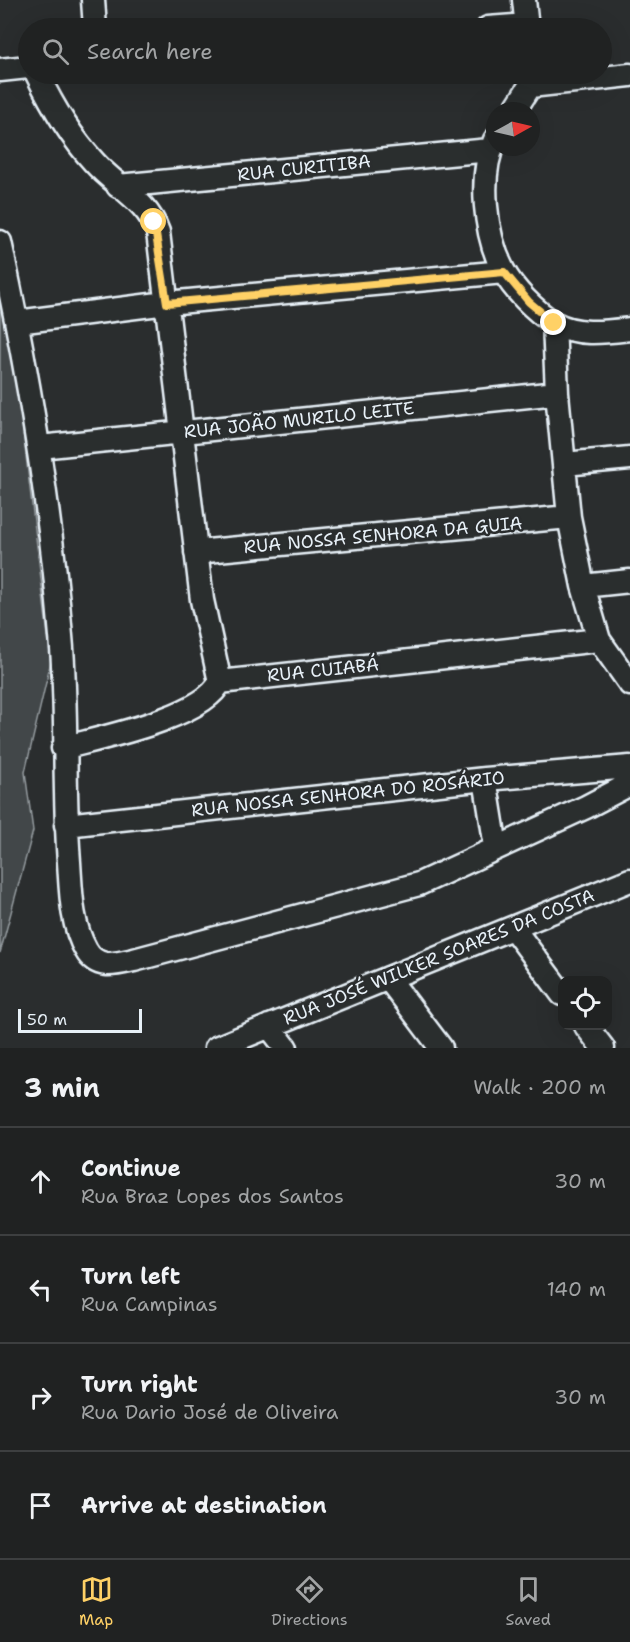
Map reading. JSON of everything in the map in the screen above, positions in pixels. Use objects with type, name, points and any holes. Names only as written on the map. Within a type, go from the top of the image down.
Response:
[{"type":"street","points":[[93,0],[94,18]]},
{"type":"street","points":[[524,0],[526,18]]},
{"type":"street","points":[[0,70],[18,68]]},
{"type":"street","points":[[612,76],[630,75]]},
{"type":"street","points":[[42,84],[58,116],[93,161],[118,186],[141,203],[154,222],[167,303],[202,600],[220,682],[202,700],[165,719],[63,748]]},
{"type":"street","points":[[519,102],[529,84]]},
{"type":"street","name":"RUA CURITIBA","points":[[118,186],[486,146]]},
{"type":"street","points":[[490,156],[487,172],[489,224],[504,272],[529,302],[554,323],[575,330],[596,333],[630,329]]},
{"type":"street","points":[[0,242],[40,447],[61,636],[66,825],[72,904],[87,951],[97,962],[109,966],[134,960],[419,884],[586,807],[630,784]]},
{"type":"street","points":[[16,322],[167,303],[504,272]]},
{"type":"street","points":[[554,323],[557,393],[569,517],[583,586],[599,639],[630,684]]},
{"type":"street","name":"RUA JOÃO MURILO LEITE","points":[[40,447],[557,393]]},
{"type":"street","points":[[564,464],[630,458]]},
{"type":"street","name":"RUA NOSSA SENHORA DA GUIA","points":[[196,552],[569,517]]},
{"type":"street","points":[[583,586],[630,581]]},
{"type":"street","name":"RUA CUIABÁ","points":[[220,682],[599,639]]},
{"type":"street","name":"RUA NOSSA SENHORA DO ROSÁRIO","points":[[66,825],[485,779],[630,768]]},
{"type":"street","points":[[485,779],[496,848]]},
{"type":"street","name":"RUA JOSÉ WILKER SOARES DA COSTA","points":[[216,1048],[630,880]]},
{"type":"street","points":[[513,928],[558,989]]},
{"type":"street","points":[[388,978],[441,1048]]},
{"type":"street","points":[[269,1026],[286,1048]]},
{"type":"street","points":[[589,1030],[603,1048]]},
{"type":"shaded area","points":[[0,271],[7,300],[51,661],[25,772],[33,831],[0,953]]},
{"type":"route","points":[[154,222],[158,232],[167,303],[504,272],[529,302],[554,323]]}]
